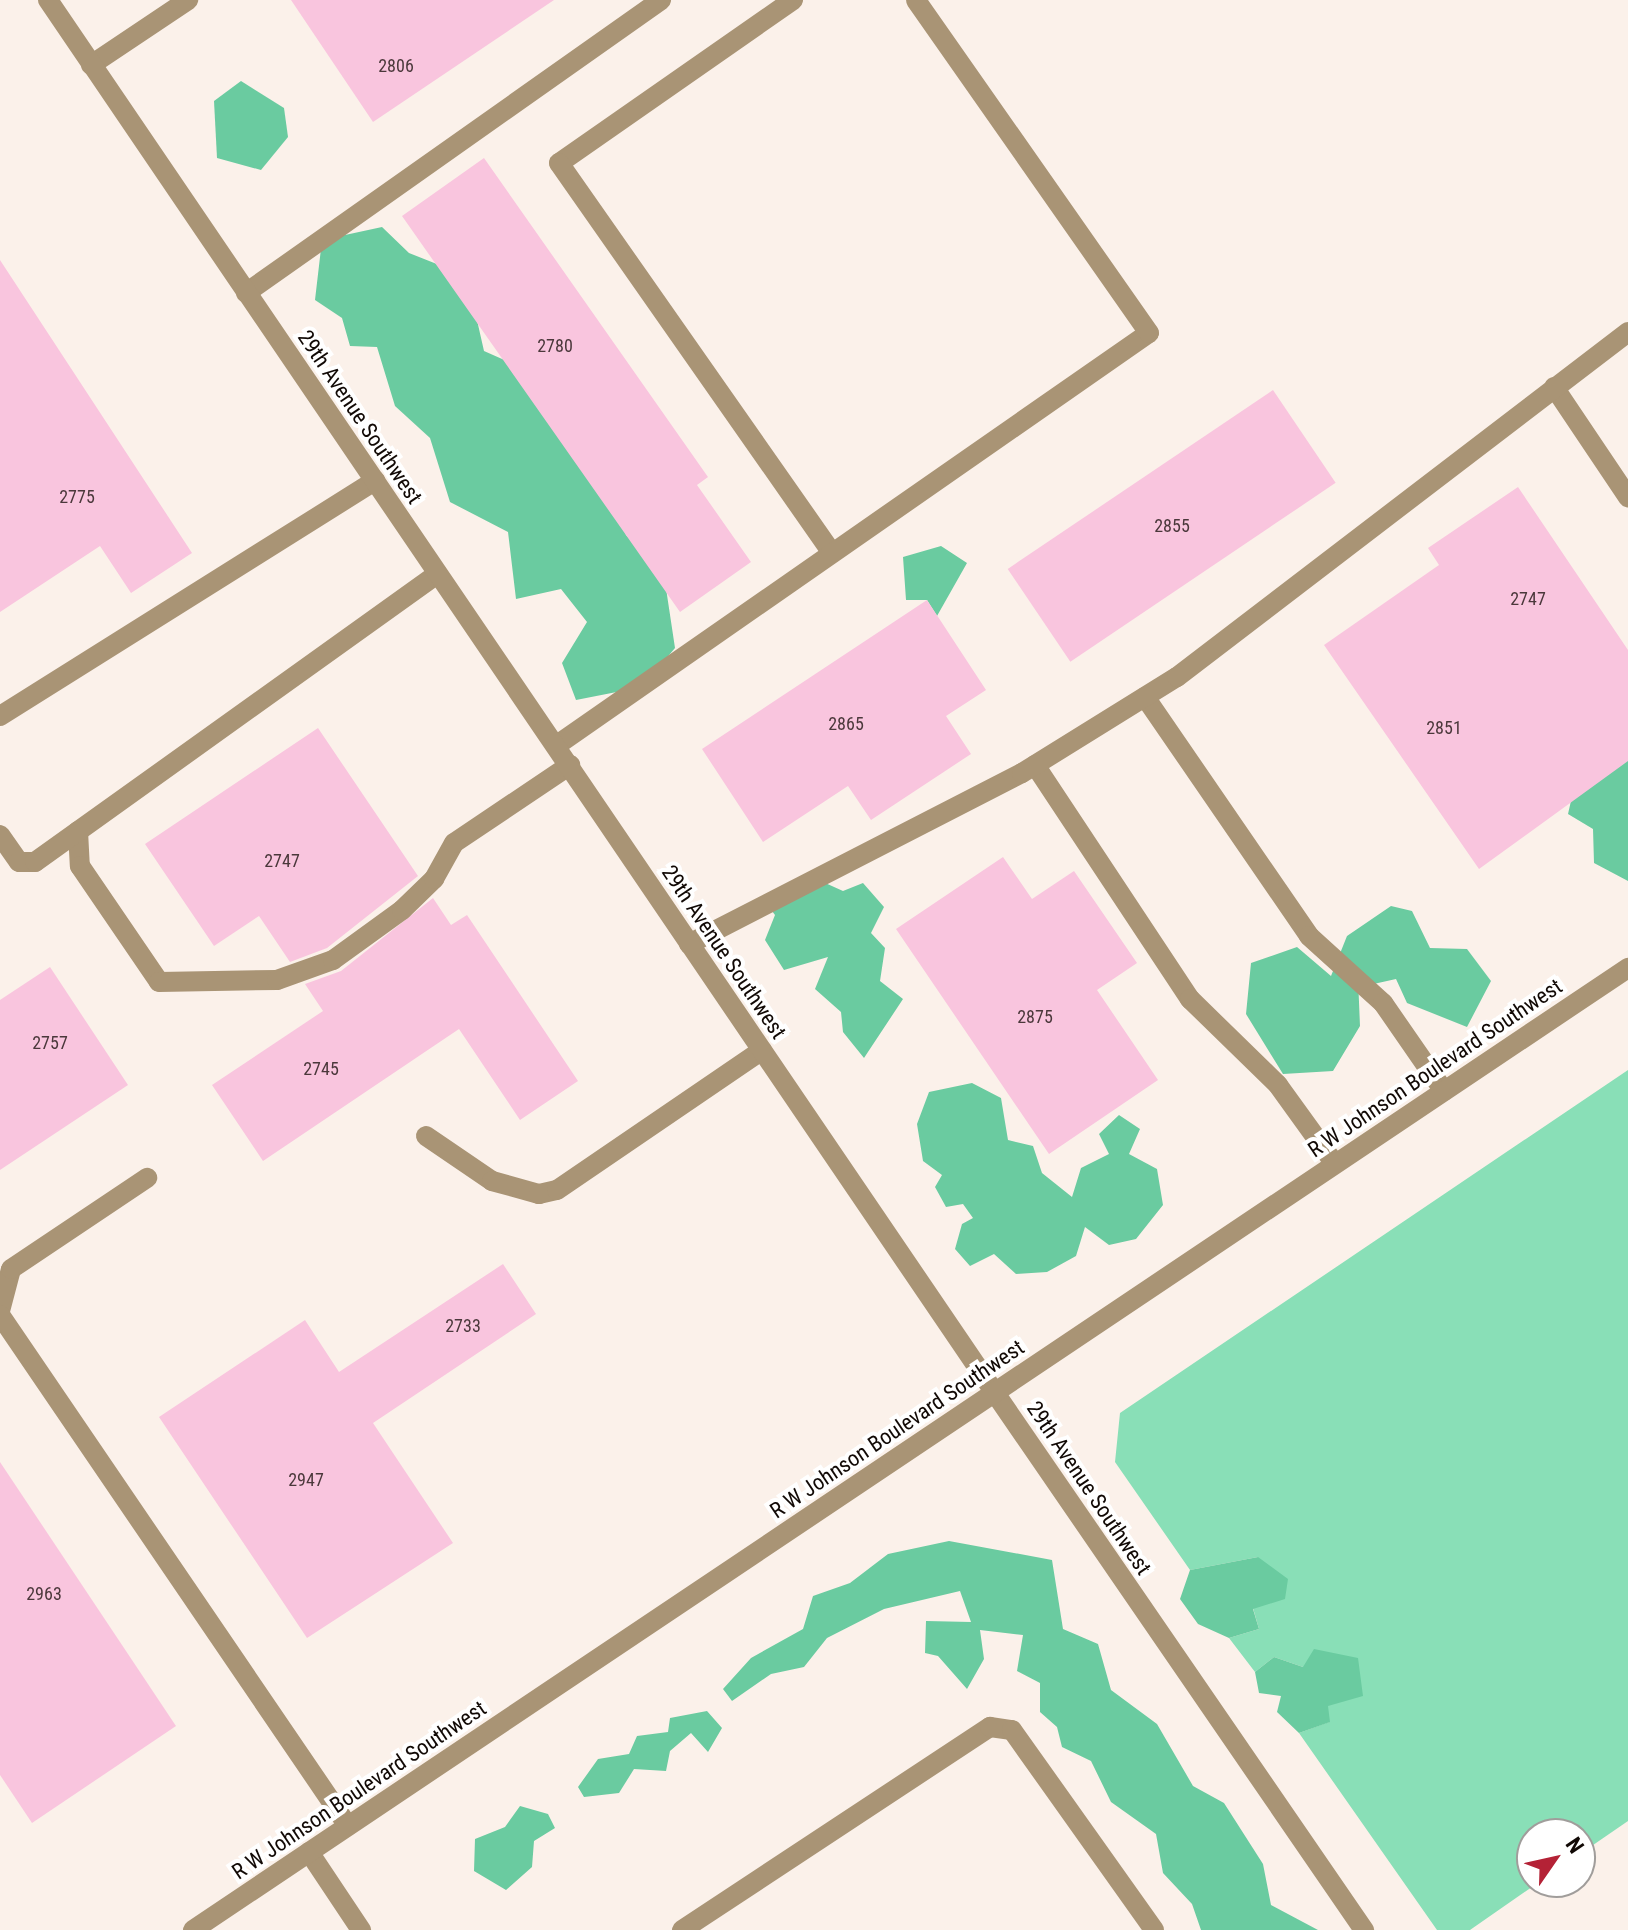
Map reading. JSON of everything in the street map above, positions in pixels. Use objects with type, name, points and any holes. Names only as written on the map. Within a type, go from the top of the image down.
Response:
[{"type":"street","name":"29th Avenue Southwest","points":[[48,0],[1364,1930]]},
{"type":"street","points":[[91,65],[188,0]]},
{"type":"street","points":[[246,293],[661,0]]},
{"type":"street","points":[[793,0],[559,163],[832,553]]},
{"type":"street","points":[[557,745],[1149,333],[916,0]]},
{"type":"street","points":[[689,944],[1035,765],[1145,697],[1628,332]]},
{"type":"street","points":[[1554,387],[1628,497]]},
{"type":"street","points":[[0,716],[375,481]]},
{"type":"street","points":[[0,835],[19,862],[35,862],[437,574]]},
{"type":"street","points":[[1145,697],[1309,936],[1383,1003],[1444,1091]]},
{"type":"street","points":[[78,831],[87,880],[159,982],[277,980],[333,960],[402,910],[434,879],[454,843],[570,765]]},
{"type":"street","points":[[1035,765],[1190,999],[1278,1085],[1335,1164]]},
{"type":"street","name":"R W Johnson Boulevard Southwest","points":[[193,1930],[1628,968]]},
{"type":"street","points":[[426,1136],[492,1181],[539,1194],[557,1190],[762,1050]]},
{"type":"street","points":[[147,1178],[11,1269],[0,1313],[348,1826]]},
{"type":"street","points":[[682,1930],[990,1727],[1012,1730],[1154,1930]]},
{"type":"street","points":[[309,1852],[361,1930]]},
{"type":"green space","points":[[241,81],[284,108],[288,137],[261,170],[217,158],[214,101]]},
{"type":"green space","points":[[382,227],[409,253],[467,276],[484,351],[548,379],[602,449],[626,535],[664,575],[675,648],[642,687],[576,700],[562,663],[587,622],[561,589],[516,599],[508,532],[450,502],[430,438],[395,406],[377,347],[350,346],[342,318],[315,300],[322,240]]},
{"type":"green space","points":[[941,546],[967,563],[937,616],[927,600],[906,600],[903,557]]},
{"type":"green space","points":[[1628,739],[1628,881],[1594,863],[1593,829],[1568,814],[1578,770]]},
{"type":"green space","points":[[823,882],[843,891],[863,883],[884,907],[871,933],[885,948],[880,981],[903,999],[864,1058],[843,1032],[841,1012],[815,989],[828,957],[784,970],[765,940],[775,915],[769,907]]},
{"type":"green space","points":[[1391,906],[1412,911],[1430,948],[1467,949],[1491,981],[1467,1027],[1407,1003],[1396,979],[1369,985],[1358,978],[1360,1026],[1333,1071],[1283,1074],[1246,1014],[1251,963],[1297,947],[1331,976],[1347,936]]},
{"type":"green space","points":[[1628,1070],[1628,1821],[1596,1843],[1596,1818],[1516,1818],[1516,1898],[1470,1930],[1437,1930],[1299,1733],[1329,1722],[1303,1667],[1274,1657],[1255,1672],[1229,1638],[1259,1629],[1253,1608],[1258,1557],[1190,1570],[1115,1462],[1120,1413]]},
{"type":"green space","points":[[972,1083],[1001,1098],[1008,1140],[1033,1146],[1042,1173],[1072,1197],[1081,1168],[1109,1154],[1099,1134],[1119,1115],[1140,1129],[1129,1154],[1157,1169],[1163,1205],[1136,1239],[1109,1245],[1085,1227],[1076,1256],[1047,1272],[1016,1274],[994,1254],[970,1266],[955,1249],[962,1224],[973,1218],[963,1204],[946,1207],[935,1187],[942,1175],[923,1161],[917,1124],[929,1092]]},
{"type":"green space","points":[[949,1541],[1052,1560],[1063,1629],[1098,1644],[1111,1690],[1157,1724],[1193,1786],[1224,1803],[1263,1864],[1271,1905],[1318,1930],[1201,1930],[1192,1904],[1163,1873],[1156,1834],[1111,1802],[1091,1761],[1062,1747],[1057,1727],[1040,1712],[1040,1683],[1017,1671],[1023,1635],[980,1630],[984,1659],[967,1689],[938,1656],[925,1653],[926,1621],[971,1622],[960,1591],[884,1609],[827,1638],[804,1667],[771,1674],[732,1701],[723,1689],[751,1658],[803,1629],[813,1596],[850,1583],[888,1554]]},
{"type":"green space","points":[[1258,1557],[1288,1579],[1285,1599],[1253,1609],[1259,1629],[1229,1638],[1198,1624],[1180,1599],[1190,1570]]},
{"type":"green space","points":[[1314,1649],[1358,1658],[1363,1696],[1328,1706],[1330,1722],[1299,1733],[1277,1712],[1281,1696],[1259,1693],[1255,1672],[1274,1657],[1303,1667]]},
{"type":"green space","points":[[707,1711],[722,1728],[708,1752],[691,1733],[670,1751],[666,1771],[634,1769],[619,1793],[584,1797],[578,1787],[598,1759],[629,1754],[637,1736],[668,1732],[670,1718]]},
{"type":"green space","points":[[520,1806],[548,1814],[555,1828],[534,1841],[532,1867],[506,1890],[474,1871],[475,1839],[505,1827]]},
{"type":"building","points":[[291,0],[554,0],[373,122]]},
{"type":"building","points":[[484,158],[708,477],[697,485],[751,562],[680,612],[402,216]]},
{"type":"building","points":[[0,260],[192,553],[131,593],[100,546],[0,612]]},
{"type":"building","points":[[1273,390],[1336,483],[1070,662],[1008,569]]},
{"type":"building","points":[[1518,487],[1628,650],[1628,761],[1479,869],[1324,645],[1439,565],[1428,548]]},
{"type":"building","points":[[927,600],[986,690],[946,716],[971,754],[871,820],[848,786],[763,842],[702,749]]},
{"type":"building","points":[[318,728],[418,876],[327,948],[290,962],[259,916],[214,946],[145,844]]},
{"type":"building","points":[[1003,857],[1032,899],[1074,871],[1137,963],[1097,990],[1158,1080],[1049,1154],[896,929]]},
{"type":"building","points":[[433,898],[451,925],[467,915],[578,1081],[520,1120],[459,1029],[263,1161],[212,1085],[323,1011],[305,984],[341,971]]},
{"type":"building","points":[[50,967],[128,1085],[0,1170],[0,1000]]},
{"type":"building","points":[[503,1264],[536,1314],[373,1423],[453,1543],[307,1638],[159,1417],[305,1320],[339,1372]]},
{"type":"building","points":[[0,1462],[176,1726],[32,1823],[0,1775]]}]
